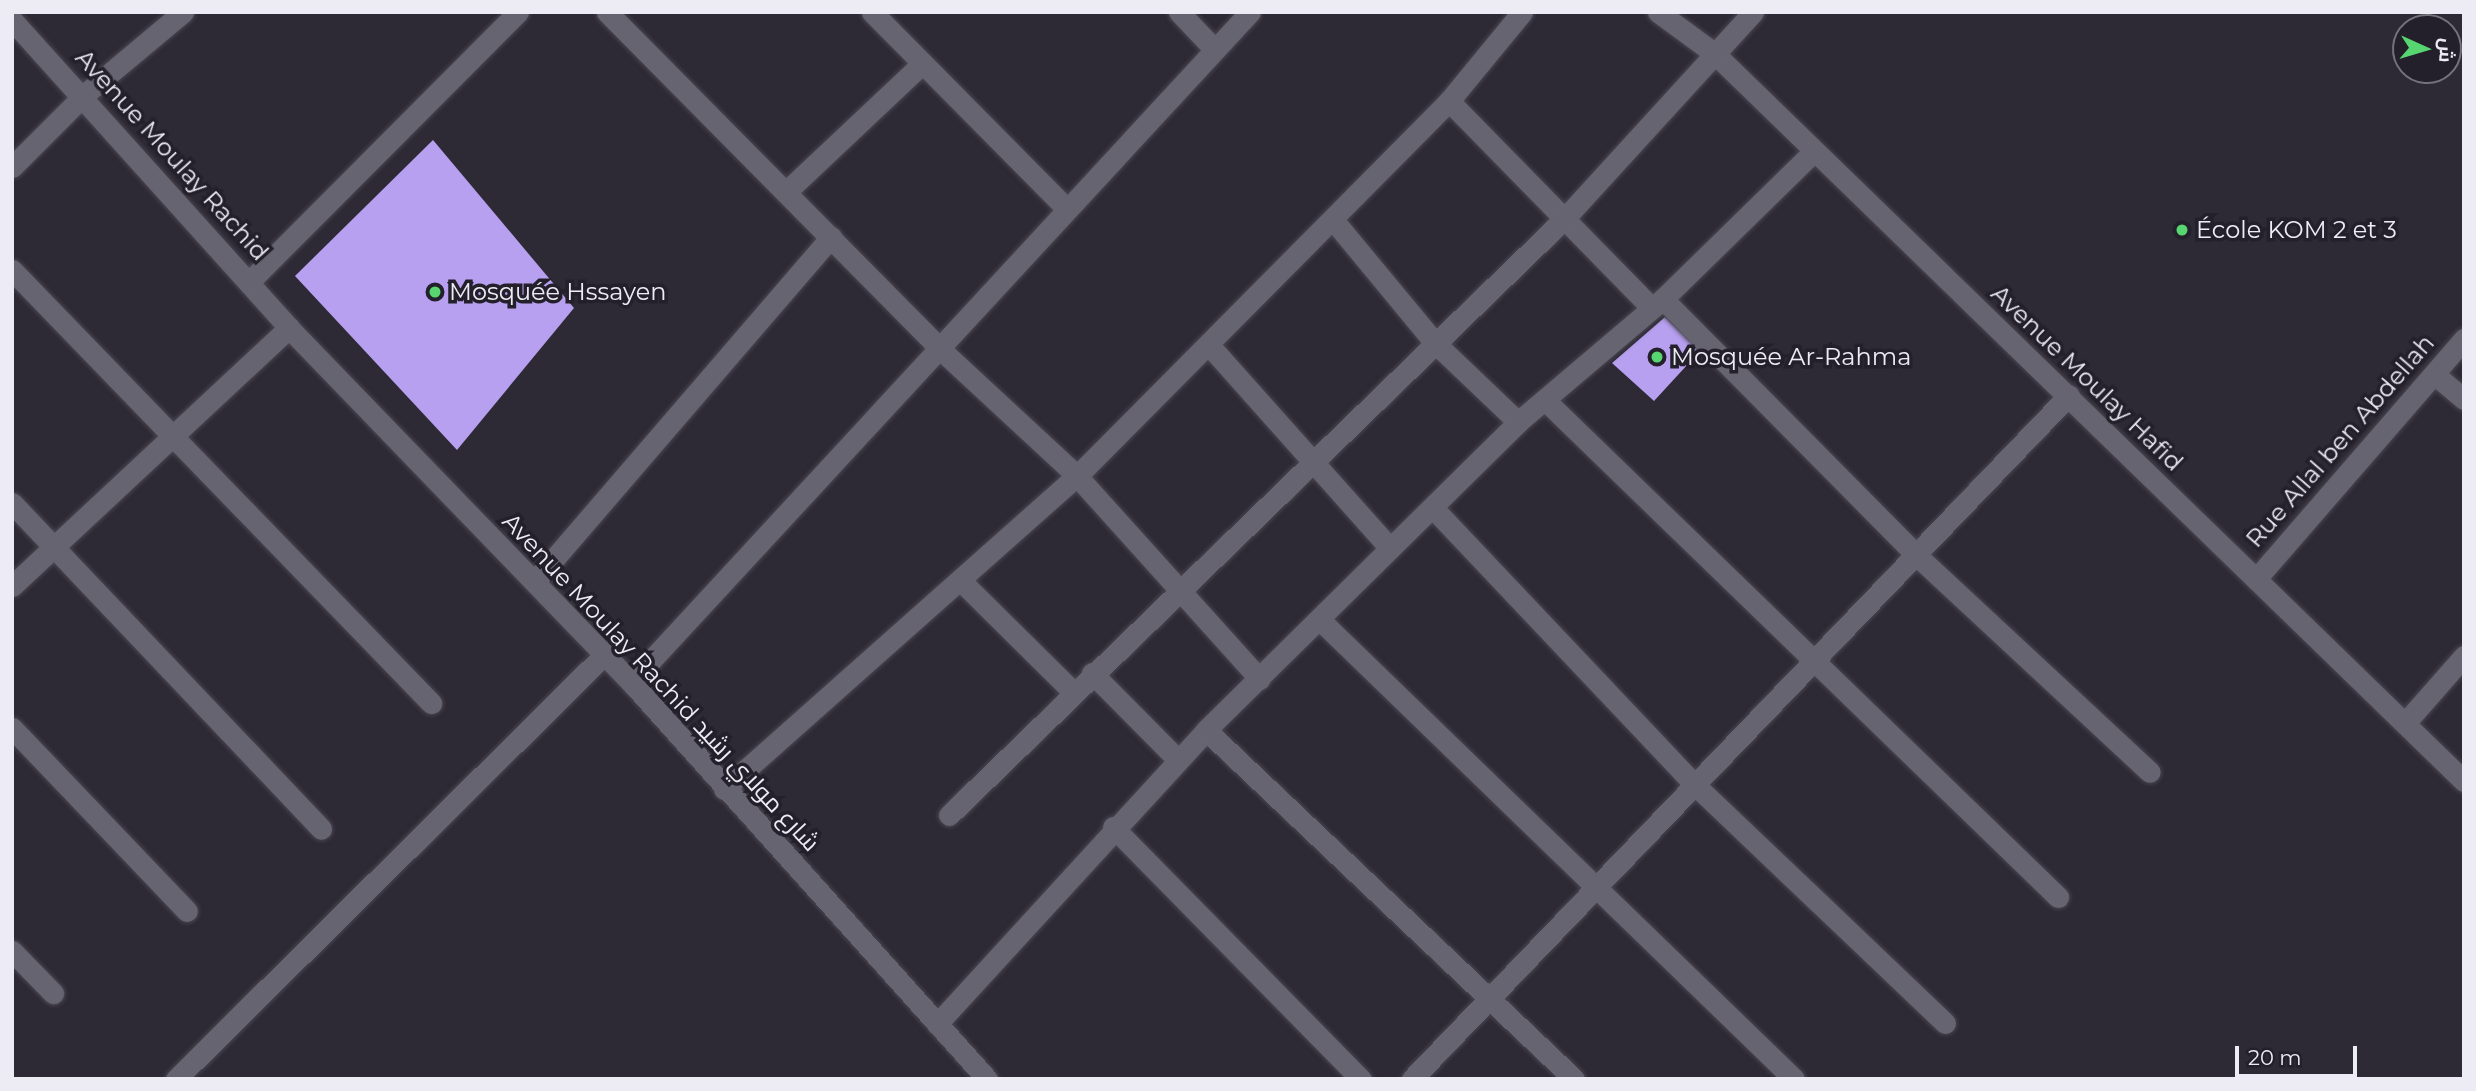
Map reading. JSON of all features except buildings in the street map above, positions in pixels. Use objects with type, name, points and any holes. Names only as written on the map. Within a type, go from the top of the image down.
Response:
[{"type":"street","points":[[12,167],[85,94],[183,12]]},
{"type":"street","points":[[249,282],[519,12]]},
{"type":"street","points":[[607,12],[788,190],[939,348],[1077,476],[1175,591],[1260,679]]},
{"type":"street","points":[[872,12],[1067,209]]},
{"type":"street","points":[[1179,12],[1215,50]]},
{"type":"street","points":[[631,682],[1250,12]]},
{"type":"street","points":[[724,789],[1077,476],[1334,221],[1449,101],[1522,12]]},
{"type":"street","name":"Avenue Moulay Hafid","points":[[1658,12],[1714,53],[1812,152],[2069,395],[2464,781]]},
{"type":"street","points":[[949,815],[1175,591],[1565,218],[1753,12]]},
{"type":"street","name":"Avenue Moulay Rachid","points":[[12,20],[85,94],[289,328]]},
{"type":"street","points":[[788,190],[923,63]]},
{"type":"street","points":[[1449,101],[1565,218],[1657,303],[1913,552],[2150,772]]},
{"type":"street","points":[[937,1024],[1113,827],[1389,547],[1433,508],[1518,422],[1546,401],[1657,303],[1812,152]]},
{"type":"street","points":[[1334,221],[1434,342],[1518,422]]},
{"type":"street","points":[[535,581],[831,237]]},
{"type":"street","points":[[12,270],[431,704]]},
{"type":"street","points":[[12,586],[289,328]]},
{"type":"street","name":"Avenue Moulay Rachid شارع مولاي رشيد","points":[[289,328],[605,654],[987,1079]]},
{"type":"street","name":"Rue Allal ben Abdellah","points":[[2256,579],[2464,339]]},
{"type":"street","points":[[1209,345],[1308,463],[1389,547]]},
{"type":"street","points":[[2434,374],[2464,399]]},
{"type":"street","points":[[1412,1079],[1913,552],[2069,395]]},
{"type":"street","points":[[1546,401],[2057,897]]},
{"type":"street","points":[[12,503],[321,829]]},
{"type":"street","points":[[1433,508],[1693,783],[1945,1023]]},
{"type":"street","points":[[960,580],[1073,692]]},
{"type":"street","points":[[1318,619],[1592,890],[1794,1079]]},
{"type":"street","points":[[176,1079],[605,654]]},
{"type":"street","points":[[2406,722],[2464,656]]},
{"type":"street","points":[[1092,673],[1178,760]]},
{"type":"street","points":[[12,728],[187,911]]},
{"type":"street","points":[[1206,730],[1574,1079]]},
{"type":"street","points":[[1113,827],[1361,1079]]},
{"type":"street","points":[[12,951],[53,993]]},
{"type":"place","name":"École KOM 2 et 3","points":[[2182,230]]},
{"type":"place","name":"Mosquée Hssayen","points":[[435,292]]},
{"type":"place","name":"Mosquée Ar-Rahma","points":[[1657,357]]}]
